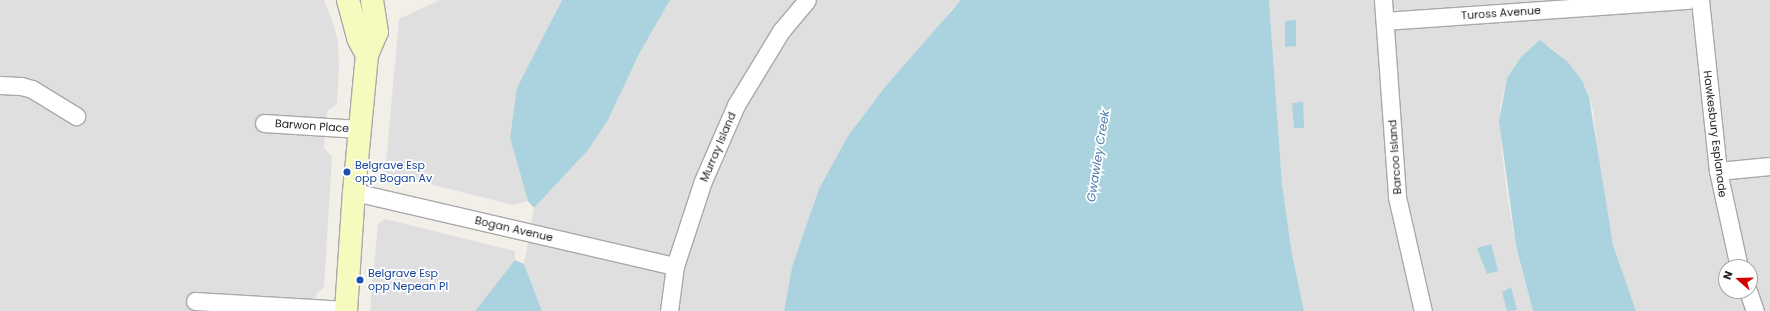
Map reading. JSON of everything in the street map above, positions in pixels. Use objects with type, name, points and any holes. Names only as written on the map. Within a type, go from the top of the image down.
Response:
[{"type":"street","points":[[348,0],[358,38],[367,55]]},
{"type":"street","points":[[195,301],[346,311],[359,129],[367,55],[377,32],[372,0]]},
{"type":"street","name":"Murray Island","points":[[669,311],[675,266],[703,181],[736,105],[781,31],[807,0]]},
{"type":"street","name":"Barcoo Island","points":[[1383,0],[1397,197],[1423,311]]},
{"type":"street","name":"Tuross Avenue","points":[[1385,21],[1688,0]]},
{"type":"street","name":"Hawkesbury Esplanade","points":[[1700,0],[1718,171],[1737,259]]},
{"type":"street","points":[[0,86],[21,86],[32,90],[76,116]]},
{"type":"street","name":"Barwon Place","points":[[264,123],[359,129]]},
{"type":"street","points":[[1718,171],[1770,166]]},
{"type":"street","name":"Bogan Avenue","points":[[354,192],[675,266]]},
{"type":"street","points":[[1751,299],[1755,311]]},
{"type":"shaded area","points":[[0,0],[324,0],[334,25],[338,43],[339,67],[337,104],[327,111],[324,148],[332,157],[324,288],[316,294],[315,311],[0,311]]},
{"type":"shaded area","points":[[440,0],[562,0],[553,17],[510,138],[528,201],[513,205],[385,173],[399,19]]},
{"type":"shaded area","points":[[670,0],[961,0],[950,11],[792,267],[784,311],[542,311],[524,264],[534,208],[589,149],[608,120],[639,54]]},
{"type":"shaded area","points":[[1269,0],[1770,0],[1770,311],[1636,311],[1613,245],[1602,187],[1593,111],[1586,87],[1568,62],[1548,45],[1507,78],[1500,107],[1502,153],[1508,200],[1516,246],[1533,311],[1304,311],[1292,254],[1282,184]]},
{"type":"shaded area","points":[[385,219],[515,251],[515,260],[475,311],[370,311],[378,224]]},
{"type":"water","points":[[562,0],[670,0],[639,54],[608,120],[589,149],[534,208],[528,201],[510,138],[517,88]]},
{"type":"water","name":"Gwawley Creek","points":[[961,0],[1269,0],[1282,184],[1292,254],[1304,311],[784,311],[792,267],[819,189],[848,136],[885,87]]},
{"type":"water","points":[[1296,20],[1296,46],[1285,47],[1285,21]]},
{"type":"water","points":[[1540,40],[1568,62],[1583,82],[1589,97],[1613,245],[1636,311],[1533,311],[1516,246],[1499,121],[1507,78],[1521,57]]},
{"type":"water","points":[[1303,102],[1304,128],[1294,128],[1292,103]]},
{"type":"water","points":[[1491,244],[1498,271],[1487,274],[1477,248]]},
{"type":"water","points":[[515,260],[524,264],[542,311],[475,311]]},
{"type":"water","points":[[1511,287],[1517,310],[1507,311],[1502,292]]},
{"type":"place","name":"Belgrave Esp opp Bogan Av","points":[[347,172]]},
{"type":"place","name":"Belgrave Esp opp Nepean Pl","points":[[360,280]]}]
